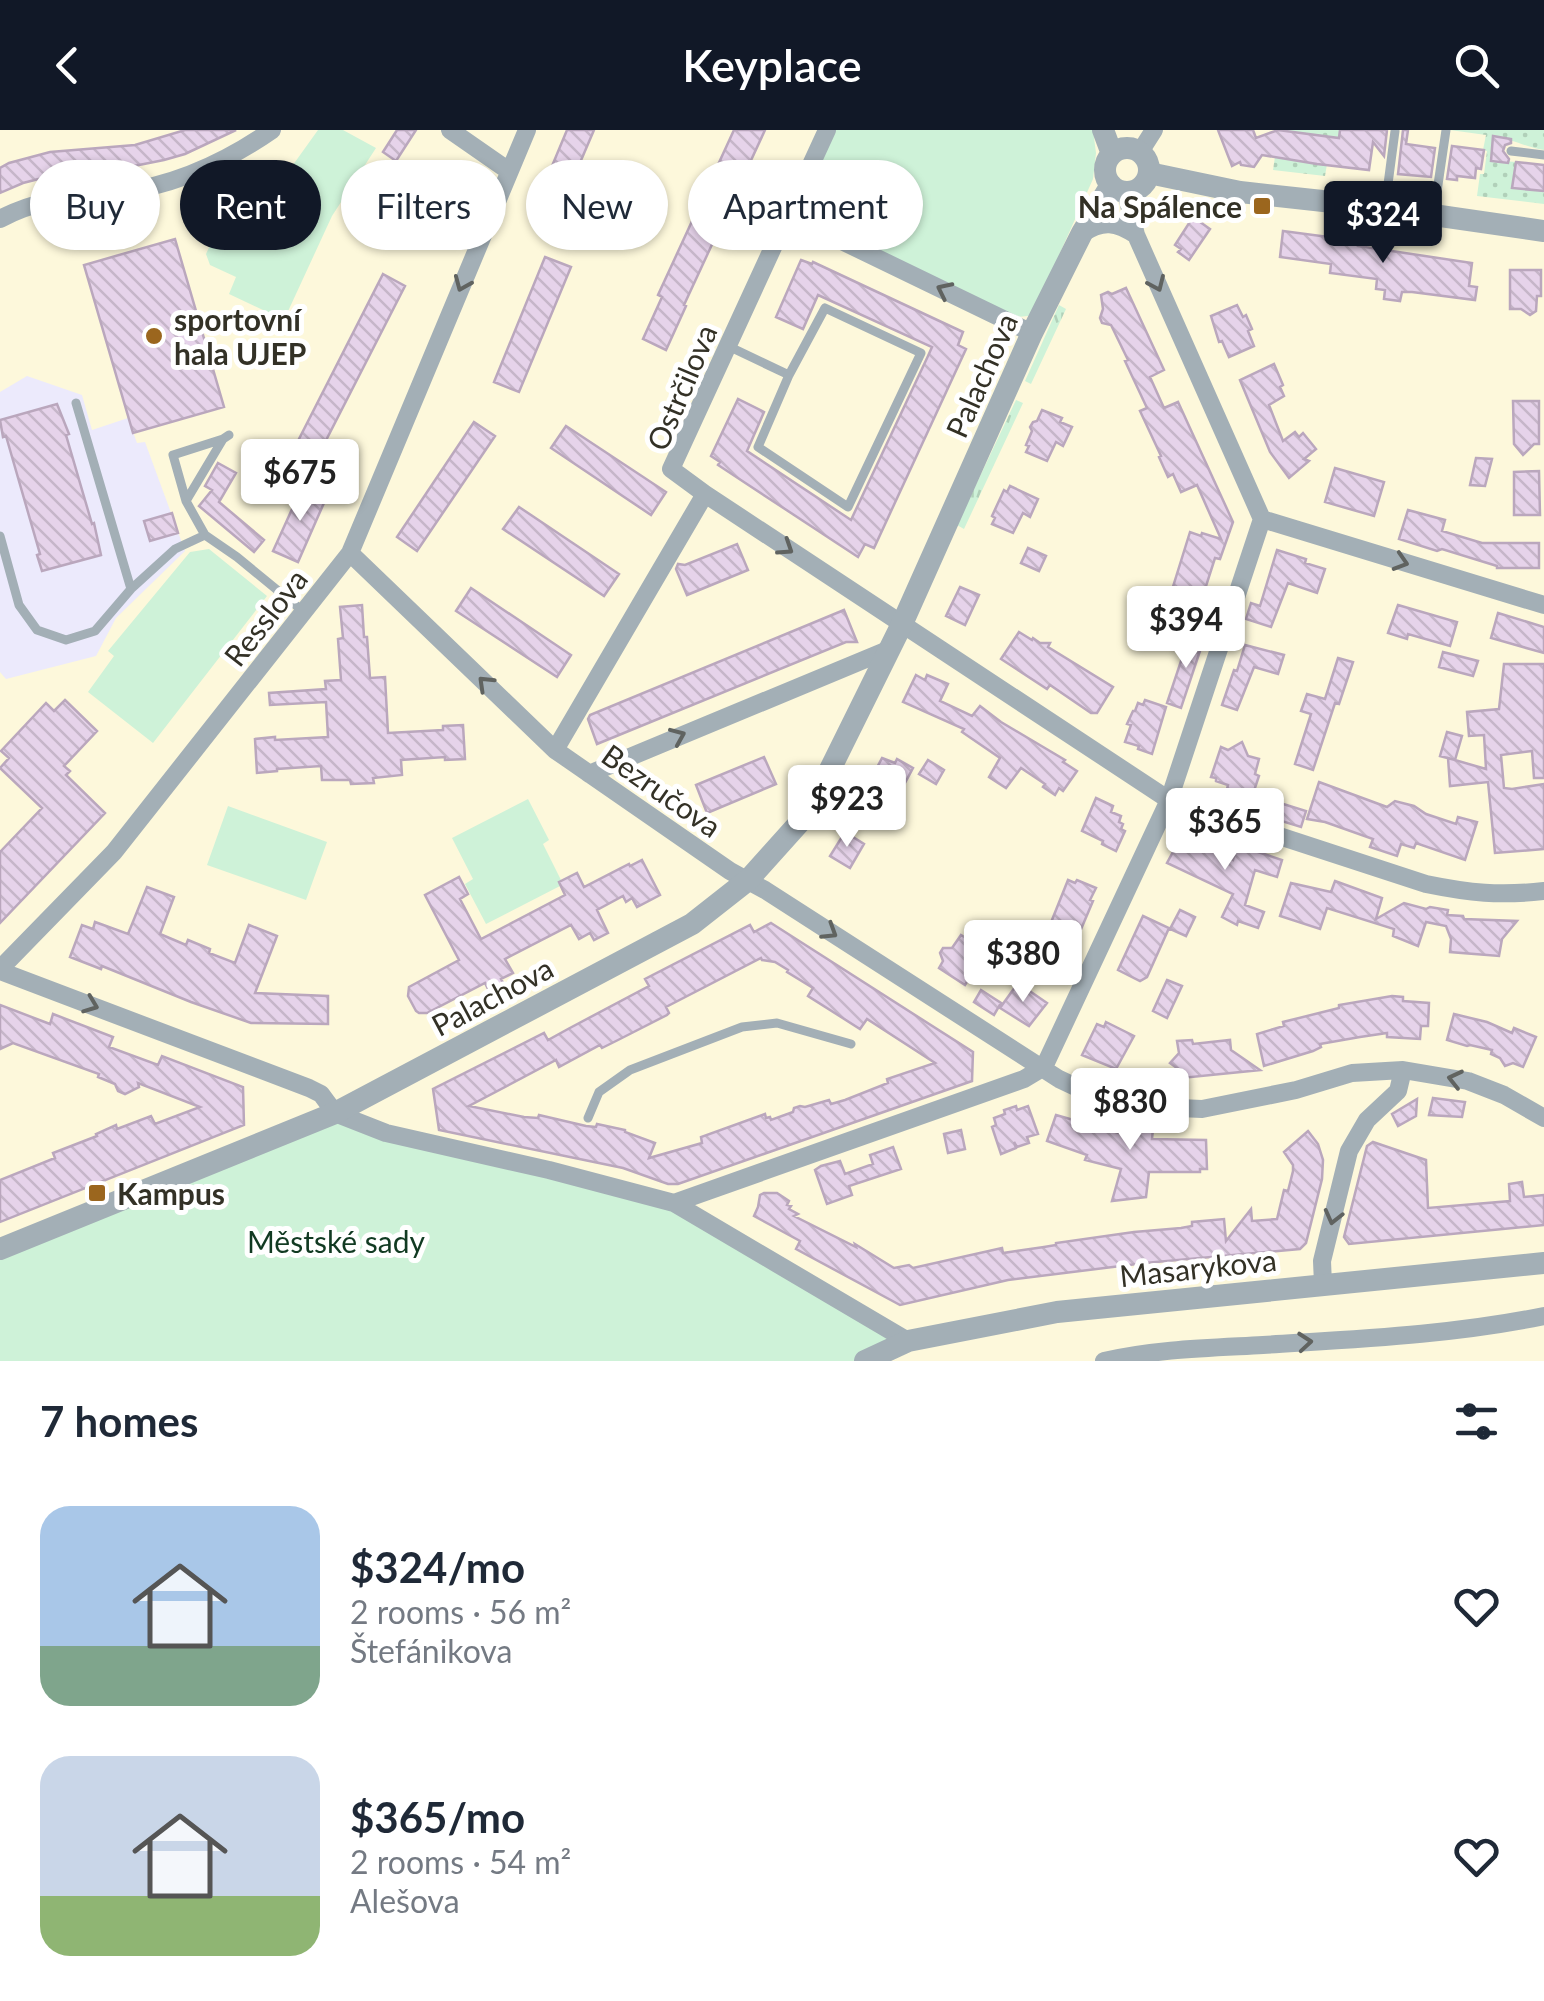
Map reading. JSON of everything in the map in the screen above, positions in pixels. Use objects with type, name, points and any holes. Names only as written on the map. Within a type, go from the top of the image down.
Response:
[{"type":"street","points":[[0,218],[38,202],[163,184],[206,170],[272,130]]},
{"type":"street","points":[[450,130],[509,171]]},
{"type":"street","name":"Resslova","points":[[0,970],[114,852],[350,553],[527,130]]},
{"type":"street","name":"Ostrčilova","points":[[813,160],[826,130]]},
{"type":"street","points":[[1104,130],[1131,152],[1240,192],[1544,231]]},
{"type":"street","points":[[674,1203],[1024,1079],[1044,1068],[1169,800],[1262,519],[1118,188],[1106,176],[1105,166],[1131,152],[1154,130]]},
{"type":"street","points":[[1118,188],[1137,190],[1146,182],[1131,152]]},
{"type":"street","name":"Palachova","points":[[0,1249],[336,1113],[692,924],[748,880],[809,812],[902,624],[1032,332],[1082,233],[1118,188]]},
{"type":"street","points":[[1082,233],[1096,225],[1113,223],[1136,236]]},
{"type":"street","name":"Ostrčilova","points":[[705,494],[671,469],[772,250]]},
{"type":"street","points":[[860,250],[1032,332]]},
{"type":"street","points":[[556,750],[705,494],[1169,800],[1426,884],[1469,893],[1508,895],[1544,891]]},
{"type":"street","points":[[1262,519],[1544,606]]},
{"type":"street","name":"Bezručova","points":[[350,553],[556,750],[730,870],[1060,1079],[1095,1096],[1157,1107],[1202,1109],[1296,1090],[1352,1073],[1403,1070],[1468,1081],[1544,1118]]},
{"type":"street","points":[[589,774],[890,649]]},
{"type":"street","points":[[0,970],[310,1088],[321,1094],[336,1113],[386,1134],[674,1203],[908,1341]]},
{"type":"street","points":[[1323,1284],[1322,1261],[1349,1151],[1367,1120],[1398,1091],[1403,1070]]},
{"type":"street","name":"Masarykova","points":[[865,1361],[908,1341],[1057,1312],[1544,1263]]},
{"type":"street","points":[[1104,1361],[1144,1352],[1497,1326],[1544,1316]]},
{"type":"lane","points":[[1433,215],[1446,130]]},
{"type":"lane","points":[[1378,207],[1380,193],[1388,184],[1395,131]]},
{"type":"lane","points":[[1511,151],[1544,156]]},
{"type":"lane","points":[[825,308],[920,353],[848,508],[758,447],[790,375],[825,308]]},
{"type":"lane","points":[[728,346],[790,375]]},
{"type":"lane","points":[[76,404],[130,589]]},
{"type":"lane","points":[[186,501],[226,437],[173,455],[186,501],[205,534],[304,612]]},
{"type":"lane","points":[[0,536],[19,605],[37,630],[66,640],[95,631],[130,589],[175,549],[205,534]]},
{"type":"lane","points":[[588,1118],[600,1092],[630,1070],[742,1027],[778,1023],[851,1044]]},
{"type":"shaded area","points":[[27,376],[82,395],[92,430],[128,418],[137,443],[145,442],[185,551],[116,618],[96,656],[6,679],[0,672],[0,392]]},
{"type":"green space","points":[[318,130],[343,130],[376,148],[368,160],[341,160],[341,202],[321,240],[321,160],[296,160]]},
{"type":"green space","points":[[833,130],[1093,130],[1096,153],[1093,179],[1035,309],[1028,316],[1017,317],[877,250],[923,250],[923,160],[820,160]]},
{"type":"green space","points":[[1279,130],[1340,130],[1335,165],[1327,164],[1325,176],[1273,170]]},
{"type":"green space","points":[[1450,130],[1544,130],[1544,150],[1494,137],[1490,160],[1516,162],[1513,187],[1544,191],[1544,204],[1477,196],[1480,174],[1484,174],[1486,135]]},
{"type":"green space","points":[[208,250],[316,250],[284,320],[229,294],[236,277],[210,265]]},
{"type":"green space","points":[[1059,305],[1066,309],[1031,384],[1025,381]]},
{"type":"green space","points":[[1016,400],[1023,403],[964,529],[957,525]]},
{"type":"green space","points":[[209,549],[267,596],[153,743],[88,692],[114,656],[108,651],[190,552]]},
{"type":"green space","points":[[528,799],[549,840],[543,844],[561,880],[560,886],[486,924],[465,884],[473,879],[452,838]]},
{"type":"green space","points":[[228,806],[327,842],[306,900],[207,865]]},
{"type":"green space","name":"Městské sady","points":[[335,1113],[674,1203],[908,1341],[865,1361],[0,1361],[0,1249]]},
{"type":"building","points":[[185,130],[236,130],[185,154],[160,161],[30,160],[30,181],[0,193],[0,168],[9,163],[50,152],[135,145]]},
{"type":"building","points":[[397,130],[416,130],[397,160],[383,152]]},
{"type":"building","points":[[567,130],[594,130],[581,160],[554,160]]},
{"type":"building","points":[[734,130],[765,130],[751,160],[720,160]]},
{"type":"building","points":[[1218,130],[1253,130],[1256,138],[1278,130],[1339,138],[1340,130],[1387,130],[1384,156],[1373,142],[1369,170],[1262,155],[1254,167],[1240,162],[1232,166]]},
{"type":"building","points":[[1403,130],[1408,130],[1406,144],[1435,148],[1431,177],[1398,174]]},
{"type":"building","points":[[1493,136],[1511,139],[1503,151],[1508,163],[1491,161]]},
{"type":"building","points":[[1452,146],[1484,150],[1475,178],[1447,179]]},
{"type":"building","points":[[1516,162],[1544,165],[1544,191],[1512,188]]},
{"type":"building","points":[[1193,217],[1210,229],[1189,260],[1175,245]]},
{"type":"building","points":[[688,230],[688,250],[709,250],[666,350],[643,339],[662,297],[658,295]]},
{"type":"building","points":[[1283,231],[1472,263],[1469,286],[1477,287],[1475,300],[1412,292],[1402,292],[1400,301],[1384,299],[1385,290],[1376,289],[1377,279],[1330,273],[1331,264],[1280,257]]},
{"type":"building","name":"sportovní hala UJEP","points":[[175,239],[224,407],[133,433],[84,265],[136,250],[160,250],[160,243]]},
{"type":"building","points":[[545,257],[571,267],[519,392],[494,382]]},
{"type":"building","points":[[801,260],[813,262],[963,332],[958,345],[966,349],[874,548],[865,544],[858,557],[718,465],[720,462],[711,456],[738,399],[764,412],[747,451],[851,520],[928,356],[932,347],[818,295],[803,329],[776,317]]},
{"type":"building","points":[[1510,270],[1541,270],[1541,296],[1537,296],[1536,311],[1530,315],[1521,309],[1510,309]]},
{"type":"building","points":[[383,274],[405,286],[321,450],[299,439]]},
{"type":"building","points":[[1126,288],[1164,370],[1150,377],[1164,408],[1178,402],[1233,522],[1220,559],[1215,558],[1201,617],[1167,606],[1190,532],[1221,539],[1197,485],[1181,492],[1173,474],[1168,477],[1140,411],[1147,408],[1125,361],[1128,360],[1111,325],[1102,323],[1100,318],[1101,295]]},
{"type":"building","points":[[1237,305],[1252,329],[1248,331],[1254,346],[1229,357],[1222,341],[1219,342],[1211,316]]},
{"type":"building","points":[[1274,364],[1284,396],[1269,405],[1283,441],[1295,432],[1299,437],[1303,433],[1316,449],[1304,459],[1309,461],[1289,478],[1270,452],[1240,380]]},
{"type":"building","points":[[1513,401],[1539,401],[1539,444],[1523,455],[1514,444]]},
{"type":"building","points":[[57,404],[69,434],[66,435],[101,555],[42,571],[0,420]]},
{"type":"building","points":[[1042,410],[1072,427],[1063,446],[1056,442],[1047,461],[1026,452],[1030,427]]},
{"type":"building","points":[[474,422],[495,436],[417,551],[397,537]]},
{"type":"building","points":[[566,426],[666,492],[651,515],[551,448]]},
{"type":"building","points":[[1476,458],[1492,459],[1485,486],[1470,485]]},
{"type":"building","points":[[218,463],[236,473],[219,502],[264,540],[254,552],[199,506],[212,490],[205,486]]},
{"type":"building","points":[[1335,468],[1384,482],[1374,516],[1325,502]]},
{"type":"building","points":[[1539,471],[1540,515],[1514,515],[1514,472]]},
{"type":"building","points":[[303,485],[327,496],[298,562],[273,551]]},
{"type":"building","points":[[1010,486],[1038,499],[1030,517],[1023,513],[1013,533],[992,524],[1004,490],[1007,492]]},
{"type":"building","points":[[519,507],[619,574],[604,596],[503,529]]},
{"type":"building","points":[[1408,510],[1445,520],[1442,531],[1482,543],[1539,543],[1539,568],[1497,568],[1399,539]]},
{"type":"building","points":[[172,513],[178,533],[150,541],[144,521]]},
{"type":"building","points":[[737,544],[748,570],[687,595],[676,569],[678,564],[685,565]]},
{"type":"building","points":[[1028,548],[1046,556],[1039,571],[1021,563]]},
{"type":"building","points":[[1277,550],[1325,569],[1317,593],[1288,583],[1271,627],[1246,619],[1251,603],[1260,606]]},
{"type":"building","points":[[960,587],[979,595],[965,625],[946,616]]},
{"type":"building","points":[[471,588],[571,655],[557,677],[456,611]]},
{"type":"building","points":[[362,605],[370,678],[385,677],[388,733],[463,725],[465,759],[401,760],[402,775],[373,778],[374,783],[322,780],[321,766],[257,773],[255,739],[328,737],[326,702],[270,705],[269,693],[326,689],[325,681],[341,680],[340,607]]},
{"type":"building","points":[[1398,605],[1457,622],[1450,646],[1408,634],[1407,639],[1388,633]]},
{"type":"building","points":[[844,610],[857,642],[846,642],[597,744],[590,715]]},
{"type":"building","points":[[1498,613],[1544,627],[1544,653],[1491,638]]},
{"type":"building","points":[[1019,632],[1040,643],[1050,643],[1048,647],[1113,687],[1097,713],[1091,713],[1050,685],[1047,689],[1001,659]]},
{"type":"building","points":[[1190,634],[1204,639],[1181,708],[1167,703]]},
{"type":"building","points":[[1245,645],[1284,655],[1278,674],[1254,667],[1237,710],[1222,705]]},
{"type":"building","points":[[1443,652],[1478,661],[1473,676],[1439,667]]},
{"type":"building","points":[[1338,658],[1353,662],[1313,770],[1295,764],[1311,714],[1301,711],[1307,694],[1325,699]]},
{"type":"building","points":[[1504,664],[1544,664],[1544,778],[1534,778],[1532,751],[1501,755],[1504,788],[1544,784],[1544,849],[1495,853],[1488,782],[1450,786],[1448,758],[1486,769],[1484,735],[1469,736],[1467,712],[1499,709]]},
{"type":"building","points":[[916,675],[948,684],[940,701],[972,716],[980,706],[1077,771],[1063,791],[1059,788],[1055,795],[1021,768],[1006,788],[989,777],[1000,758],[962,732],[964,729],[903,702]]},
{"type":"building","points":[[65,700],[97,731],[64,766],[70,771],[66,775],[105,813],[0,923],[0,852],[42,808],[0,768],[9,758],[1,751],[46,703],[54,711]]},
{"type":"building","points":[[1145,700],[1166,707],[1152,754],[1125,742],[1133,711]]},
{"type":"building","points":[[1447,732],[1462,736],[1455,760],[1440,756]]},
{"type":"building","points":[[1242,742],[1248,756],[1259,759],[1255,774],[1259,776],[1252,797],[1227,789],[1228,785],[1211,777],[1221,747],[1228,750]]},
{"type":"building","points":[[764,757],[776,784],[707,813],[696,785]]},
{"type":"building","points":[[882,758],[895,763],[897,759],[913,768],[884,822],[862,810],[865,803],[860,800]]},
{"type":"building","points":[[928,760],[944,770],[936,784],[919,774]]},
{"type":"building","points":[[1319,782],[1387,807],[1395,801],[1456,824],[1458,817],[1477,822],[1465,860],[1416,843],[1414,848],[1401,844],[1397,856],[1370,847],[1373,839],[1307,819]]},
{"type":"building","points":[[1096,798],[1113,806],[1111,812],[1121,816],[1119,822],[1125,831],[1116,851],[1082,831]]},
{"type":"building","points":[[1280,803],[1306,811],[1301,827],[1275,819]]},
{"type":"building","points":[[845,832],[864,844],[850,868],[830,856]]},
{"type":"building","points":[[1195,832],[1198,844],[1233,860],[1237,845],[1282,860],[1277,877],[1255,870],[1245,905],[1264,912],[1258,928],[1238,921],[1237,925],[1222,917],[1233,894],[1167,863],[1177,833],[1185,837]]},
{"type":"building","points":[[642,860],[660,895],[637,907],[632,898],[626,902],[623,896],[597,910],[608,933],[594,940],[590,933],[579,939],[571,925],[505,959],[513,973],[501,979],[505,986],[490,993],[485,983],[427,1013],[416,1011],[408,996],[409,987],[459,960],[425,895],[459,877],[468,894],[460,899],[481,939],[565,895],[559,882],[577,873],[584,887]]},
{"type":"building","points":[[1068,880],[1096,888],[1073,948],[1046,935]]},
{"type":"building","points":[[1335,881],[1382,898],[1376,919],[1404,903],[1448,910],[1447,915],[1464,919],[1517,921],[1502,939],[1499,956],[1450,952],[1446,926],[1426,922],[1418,946],[1393,936],[1394,929],[1327,908],[1320,929],[1280,916],[1291,883],[1331,892]]},
{"type":"building","points":[[147,887],[174,897],[160,934],[186,945],[188,940],[235,963],[249,925],[277,936],[255,993],[328,996],[328,1024],[251,1023],[70,957],[82,925],[93,929],[95,922],[128,934]]},
{"type":"building","points":[[1180,910],[1195,917],[1186,936],[1170,929]]},
{"type":"building","points":[[1143,916],[1169,928],[1147,977],[1140,981],[1118,970]]},
{"type":"building","points":[[771,923],[973,1052],[972,1081],[678,1184],[623,1168],[439,1130],[433,1089],[544,1033],[548,1040],[649,986],[645,979],[750,925],[754,932]],"holes":[[[762,960],[788,970],[813,988],[808,996],[860,1029],[867,1019],[935,1063],[887,1079],[888,1083],[845,1100],[800,1106],[771,1120],[765,1114],[701,1137],[702,1143],[649,1158],[655,1143],[625,1130],[469,1106],[556,1060],[559,1067],[600,1045],[602,1048],[667,1015],[666,1007]]]},
{"type":"building","points":[[961,935],[985,953],[965,985],[939,968],[943,948],[952,948]]},
{"type":"building","points":[[1063,950],[1078,957],[1070,975],[1054,968]]},
{"type":"building","points":[[1167,980],[1182,986],[1167,1018],[1153,1011]]},
{"type":"building","points":[[1018,983],[1047,1003],[1029,1026],[1000,1008]]},
{"type":"building","points":[[981,990],[1001,1003],[994,1015],[974,1002]]},
{"type":"building","points":[[1392,996],[1429,1003],[1428,1026],[1421,1026],[1420,1039],[1387,1037],[1387,1033],[1360,1037],[1320,1044],[1313,1051],[1264,1066],[1257,1034],[1339,1005]]},
{"type":"building","points":[[0,1005],[50,1024],[53,1014],[113,1037],[109,1047],[158,1065],[162,1056],[243,1087],[244,1125],[0,1222],[0,1180],[55,1158],[53,1153],[116,1125],[117,1129],[151,1116],[155,1124],[200,1107],[138,1083],[139,1087],[125,1094],[99,1074],[13,1043],[0,1049]]},
{"type":"building","points":[[1454,1014],[1536,1037],[1523,1067],[1513,1063],[1505,1066],[1491,1054],[1492,1050],[1447,1040]]},
{"type":"building","points":[[1106,1022],[1134,1036],[1116,1069],[1082,1055],[1097,1024],[1104,1027]]},
{"type":"building","points":[[1192,1040],[1193,1044],[1230,1040],[1231,1050],[1260,1070],[1182,1078],[1181,1071],[1170,1063],[1179,1053],[1177,1041]]},
{"type":"building","points":[[1433,1098],[1465,1102],[1462,1117],[1429,1115]]},
{"type":"building","points":[[1417,1099],[1416,1116],[1398,1126],[1392,1114]]},
{"type":"building","points":[[1016,1106],[1017,1110],[1028,1106],[1038,1134],[1027,1137],[1029,1143],[1017,1147],[1014,1142],[1016,1148],[1001,1154],[992,1127],[996,1125],[994,1118]]},
{"type":"building","points":[[1056,1115],[1129,1136],[1130,1126],[1153,1129],[1152,1139],[1206,1140],[1207,1169],[1149,1172],[1146,1197],[1112,1201],[1121,1169],[1085,1160],[1087,1155],[1047,1141]]},
{"type":"building","points":[[961,1130],[965,1149],[948,1153],[944,1134]]},
{"type":"building","points":[[1308,1131],[1323,1160],[1322,1179],[1306,1243],[1300,1249],[1008,1280],[900,1305],[796,1249],[800,1241],[754,1216],[760,1195],[777,1193],[789,1201],[789,1209],[798,1214],[794,1216],[856,1247],[855,1244],[894,1268],[913,1268],[1002,1248],[1003,1253],[1224,1219],[1226,1241],[1251,1209],[1252,1221],[1277,1219],[1293,1171],[1284,1152]]},
{"type":"building","points":[[1373,1142],[1426,1160],[1428,1208],[1510,1201],[1509,1184],[1522,1182],[1524,1197],[1544,1195],[1544,1225],[1349,1244],[1344,1237],[1367,1146]]},
{"type":"building","points":[[893,1147],[901,1169],[849,1186],[852,1195],[827,1204],[815,1170],[840,1161],[845,1174],[873,1164],[870,1155]]},
{"type":"place","name":"Na Spálence","points":[[1262,206]]},
{"type":"place","name":"sportovní hala UJEP","points":[[154,336]]},
{"type":"place","name":"Kampus","points":[[97,1193]]}]
